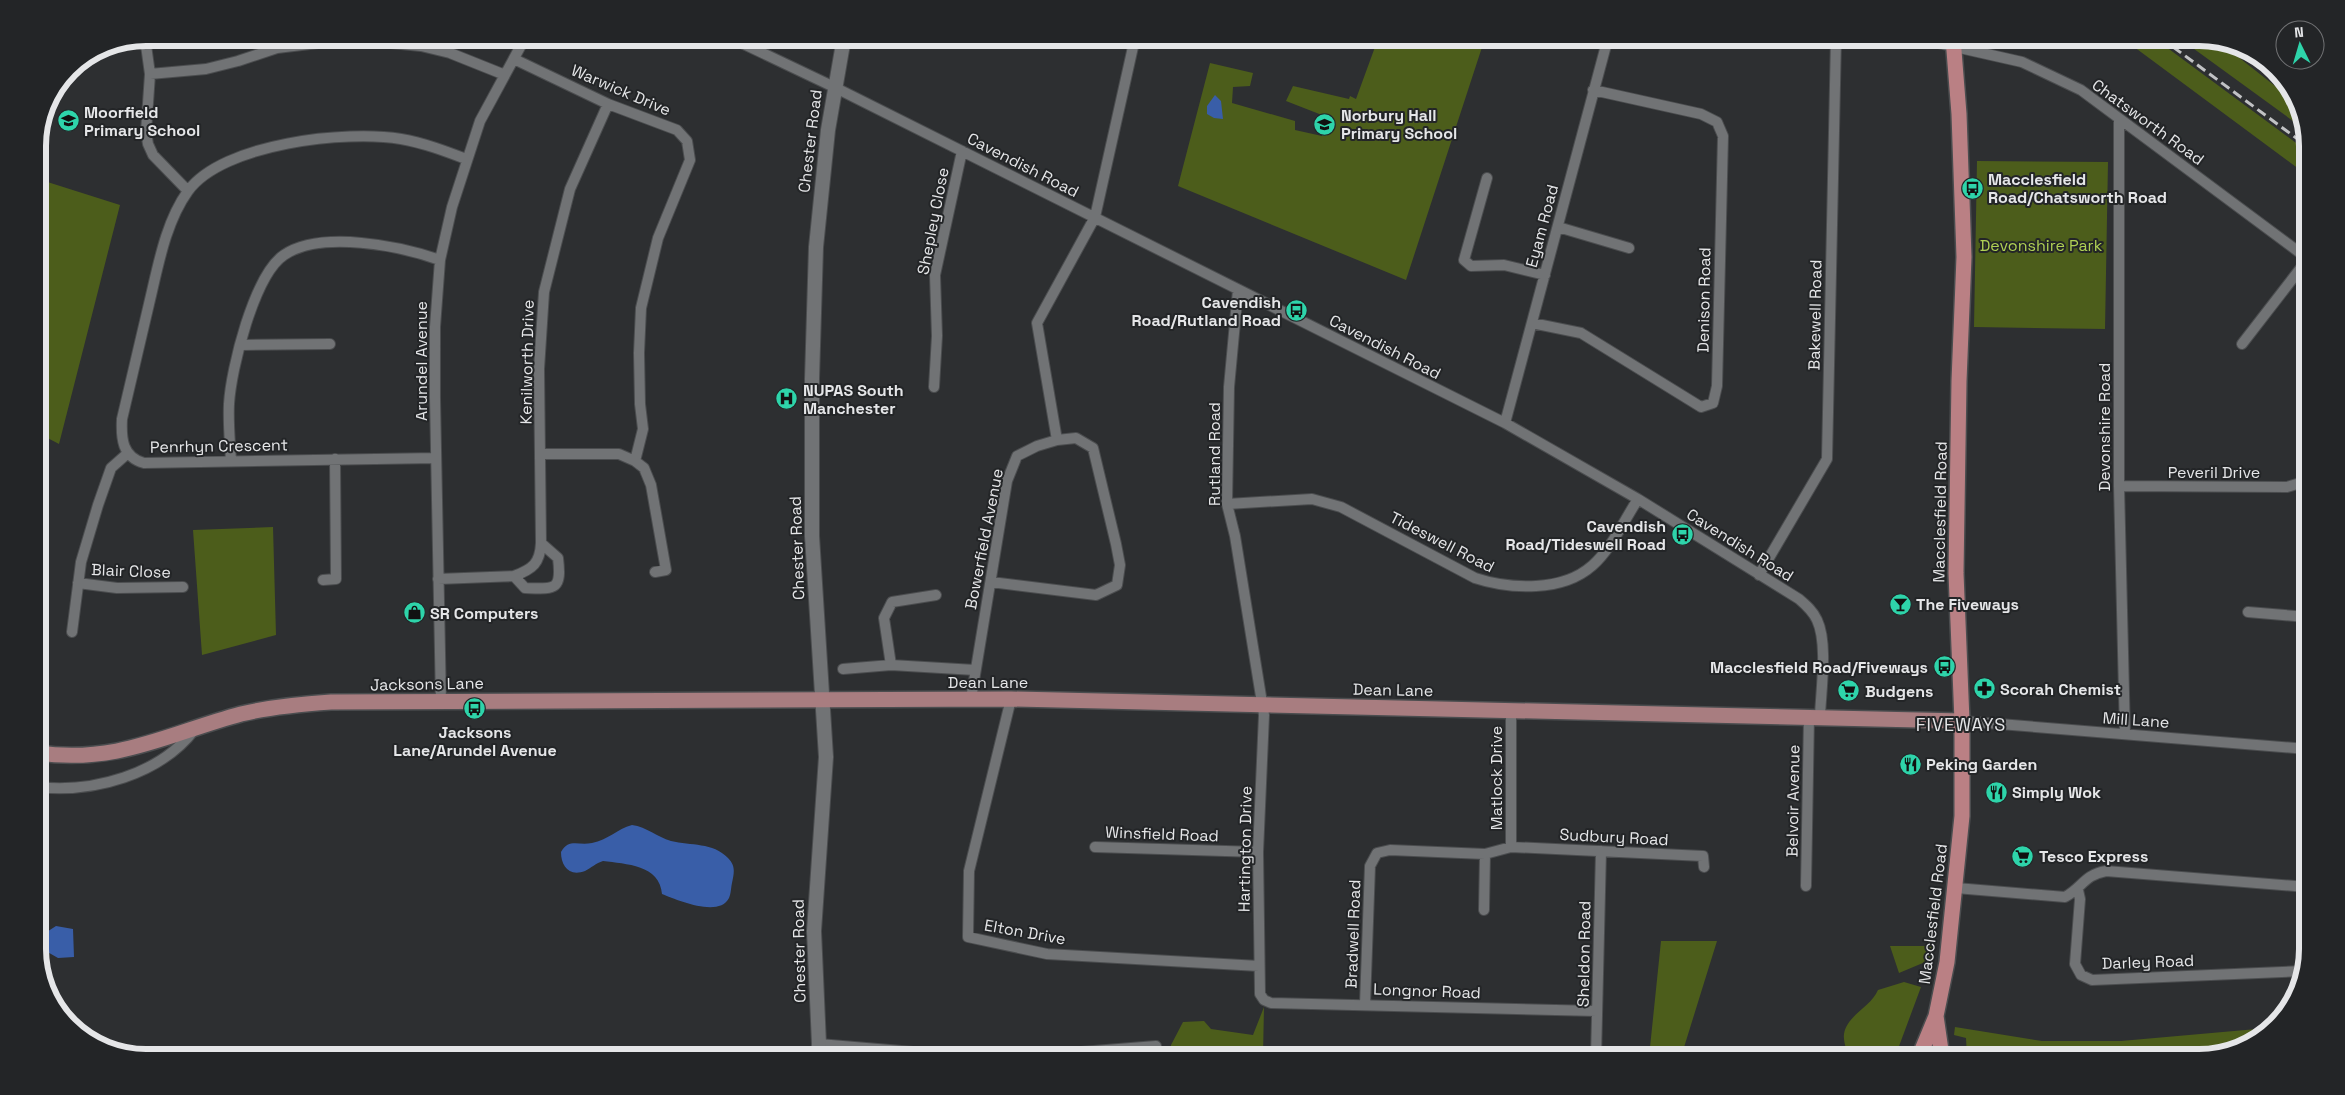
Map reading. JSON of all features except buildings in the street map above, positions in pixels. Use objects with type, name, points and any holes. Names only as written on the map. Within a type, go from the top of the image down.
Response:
[{"type":"highway","name":"Macclesfield Road","points":[[1924,1049],[1937,1022],[1947,962],[1962,816],[1962,721],[1956,572],[1959,380],[1964,257],[1954,46]]},
{"type":"highway","name":"Macclesfield Road","points":[[1937,1022],[1941,1049]]},
{"type":"highway","points":[[1932,1049],[1937,1022]]},
{"type":"main road","name":"Dean Lane","points":[[824,699],[1011,699],[1815,716],[1962,721]]},
{"type":"main road","name":"Jacksons Lane","points":[[46,753],[87,756],[122,752],[242,714],[283,706],[331,702],[441,703],[824,699]]},
{"type":"street","points":[[146,46],[150,74],[146,132],[148,144],[153,155],[188,191],[200,178],[223,164],[244,155],[334,136],[400,139],[426,144],[466,159]]},
{"type":"street","points":[[150,74],[206,69],[238,61],[276,48],[293,46]]},
{"type":"street","points":[[421,46],[450,53],[505,75]]},
{"type":"street","name":"Arundel Avenue","points":[[441,703],[434,327],[440,260],[452,207],[466,159],[480,121],[521,46]]},
{"type":"street","name":"Cavendish Road","points":[[748,46],[834,87],[1505,423],[1638,498],[1799,599],[1818,621],[1822,643],[1815,716]]},
{"type":"street","name":"Chester Road","points":[[819,1049],[814,931],[826,757],[824,699],[812,536],[812,379],[816,247],[834,87],[842,46]]},
{"type":"street","points":[[992,582],[1096,596],[1117,584],[1120,565],[1093,448],[1076,438],[1056,440],[1037,323],[1095,217],[1133,46]]},
{"type":"street","name":"Eyam Road","points":[[1505,423],[1606,46]]},
{"type":"street","name":"Bakewell Road","points":[[1759,575],[1827,459],[1836,46]]},
{"type":"street","name":"Chatsworth Road","points":[[1970,46],[2022,62],[2080,90],[2299,253]]},
{"type":"street","name":"Warwick Drive","points":[[514,58],[608,104],[677,130],[687,141],[690,160],[658,238],[641,308],[639,354],[640,404],[643,429],[635,461]]},
{"type":"street","name":"Denison Road","points":[[1532,323],[1580,333],[1701,407],[1713,403],[1717,386],[1723,136],[1717,122],[1701,114],[1593,90]]},
{"type":"street","name":"Kenilworth Drive","points":[[438,579],[514,576],[530,570],[540,558],[541,454],[538,369],[544,292],[570,189],[608,104]]},
{"type":"street","name":"Devonshire Road","points":[[2119,120],[2119,486],[2125,734]]},
{"type":"street","name":"Shepley Close","points":[[934,387],[937,336],[935,275],[962,151]]},
{"type":"street","points":[[1487,178],[1464,260],[1471,266],[1504,265],[1545,275]]},
{"type":"street","name":"Penrhyn Crescent","points":[[188,191],[166,238],[122,418],[122,441],[128,453],[137,461],[144,463],[436,458]]},
{"type":"street","points":[[1558,227],[1628,248]]},
{"type":"street","points":[[231,461],[229,404],[232,377],[257,290],[273,264],[285,254],[305,246],[328,243],[412,250],[440,260]]},
{"type":"street","points":[[2242,344],[2299,269]]},
{"type":"street","name":"Rutland Road","points":[[1238,290],[1229,387],[1227,504],[1235,536],[1263,704]]},
{"type":"street","points":[[242,345],[330,344]]},
{"type":"street","name":"Bowerfield Avenue","points":[[971,700],[992,582],[1007,481],[1017,456],[1037,446],[1056,440]]},
{"type":"street","points":[[72,632],[82,562],[111,468],[128,453]]},
{"type":"street","points":[[541,454],[567,456],[601,453],[619,454],[635,461],[644,468],[652,485],[666,570]]},
{"type":"street","points":[[323,580],[336,579],[335,459]]},
{"type":"street","name":"Peveril Drive","points":[[2119,486],[2287,487],[2299,483]]},
{"type":"street","name":"Tideswell Road","points":[[1227,504],[1312,499],[1341,507],[1476,578],[1492,584],[1530,586],[1564,583],[1576,579],[1592,568],[1638,498]]},
{"type":"street","points":[[514,576],[525,588],[550,589],[556,587],[560,581],[558,558],[541,543]]},
{"type":"street","points":[[656,572],[677,569]]},
{"type":"street","name":"Blair Close","points":[[78,583],[118,588],[183,587]]},
{"type":"street","points":[[891,665],[884,618],[892,602],[936,595]]},
{"type":"street","points":[[2248,612],[2299,616]]},
{"type":"street","points":[[843,669],[891,665],[975,670]]},
{"type":"street","name":"Elton Drive","points":[[1011,699],[969,871],[968,937],[1047,954],[1259,966]]},
{"type":"street","name":"Hartington Drive","points":[[1260,994],[1258,852],[1263,704]]},
{"type":"street","name":"Matlock Drive","points":[[1511,710],[1511,847]]},
{"type":"street","name":"Belvoir Avenue","points":[[1806,886],[1815,716]]},
{"type":"street","name":"Mill Lane","points":[[1962,721],[2299,748]]},
{"type":"street","points":[[46,787],[80,788],[108,782],[162,760],[181,747],[195,728]]},
{"type":"street","name":"Winsfield Road","points":[[1095,847],[1258,852]]},
{"type":"street","name":"Sudbury Road","points":[[1511,847],[1703,856],[1704,868]]},
{"type":"street","name":"Bradwell Road","points":[[1365,1004],[1370,866],[1378,853],[1390,850],[1485,854],[1511,847]]},
{"type":"street","name":"Sheldon Road","points":[[1596,1049],[1601,851]]},
{"type":"street","points":[[1484,910],[1485,854]]},
{"type":"street","points":[[1956,888],[2065,898],[2078,890],[2092,874],[2106,871],[2299,886]]},
{"type":"street","name":"Darley Road","points":[[2078,890],[2080,900],[2075,964],[2082,975],[2092,980],[2296,971]]},
{"type":"street","name":"Longnor Road","points":[[1260,994],[1264,1000],[1271,1003],[1597,1011]]},
{"type":"street","points":[[1122,1049],[1156,1046]]},
{"type":"green space","name":"Norbury Hall Primary School","points":[[1482,46],[1406,280],[1178,186],[1210,63],[1253,73],[1250,86],[1233,87],[1232,103],[1295,121],[1295,130],[1322,136],[1327,117],[1286,101],[1293,86],[1349,99],[1350,96],[1356,99],[1375,47]]},
{"type":"green space","points":[[2133,46],[2165,46],[2299,145],[2299,169]]},
{"type":"green space","points":[[2190,46],[2212,47],[2233,53],[2283,92],[2296,123]]},
{"type":"green space","name":"Devonshire Park","points":[[1977,161],[2108,162],[2105,329],[1974,327]]},
{"type":"green space","points":[[46,182],[120,205],[59,444],[46,437]]},
{"type":"green space","points":[[273,527],[276,635],[202,655],[193,530]]},
{"type":"green space","points":[[1661,941],[1717,941],[1683,1049],[1650,1049]]},
{"type":"green space","points":[[1890,946],[1932,946],[1930,960],[1899,973]]},
{"type":"green space","points":[[1904,982],[1921,987],[1898,1049],[1846,1049],[1844,1037],[1846,1027],[1854,1016],[1875,996],[1878,990]]},
{"type":"green space","points":[[1264,1007],[1263,1049],[1171,1049],[1183,1022],[1204,1021],[1211,1029],[1253,1035]]},
{"type":"green space","points":[[1955,1027],[2042,1041],[2121,1041],[2258,1029],[2237,1041],[2212,1048],[2198,1049],[1967,1049],[1966,1038],[1954,1035]]},
{"type":"water","points":[[1215,95],[1221,101],[1223,119],[1214,118],[1207,114],[1207,106]]},
{"type":"water","points":[[632,825],[671,841],[701,845],[716,849],[722,853],[731,861],[734,870],[729,898],[724,904],[716,907],[697,906],[677,900],[662,894],[660,884],[649,872],[622,863],[603,861],[585,871],[574,873],[564,866],[561,852],[567,845],[598,842]]},
{"type":"water","points":[[56,926],[73,929],[74,957],[58,958],[46,951],[46,932]]},
{"type":"railway","points":[[2172,46],[2299,140]]},
{"type":"place","name":"Moorfield Primary School","points":[[68,121]]},
{"type":"place","name":"Norbury Hall Primary School","points":[[1325,124]]},
{"type":"place","name":"Macclesfield Road/Chatsworth Road","points":[[1972,188]]},
{"type":"place","name":"Cavendish Road/Rutland Road","points":[[1297,311]]},
{"type":"place","name":"NUPAS South Manchester","points":[[787,399]]},
{"type":"place","name":"Cavendish Road/Tideswell Road","points":[[1682,535]]},
{"type":"place","name":"The Fiveways","points":[[1900,604]]},
{"type":"place","name":"SR Computers","points":[[414,613]]},
{"type":"place","name":"Macclesfield Road/Fiveways","points":[[1944,667]]},
{"type":"place","name":"Scorah Chemist","points":[[1984,689]]},
{"type":"place","name":"Budgens","points":[[1849,691]]},
{"type":"place","name":"Jacksons Lane/Arundel Avenue","points":[[475,708]]},
{"type":"place","name":"Peking Garden","points":[[1910,764]]},
{"type":"place","name":"Simply Wok","points":[[1996,792]]},
{"type":"place","name":"Tesco Express","points":[[2023,856]]},
{"type":"district","name":"FIVEWAYS","points":[[1961,724]]}]
